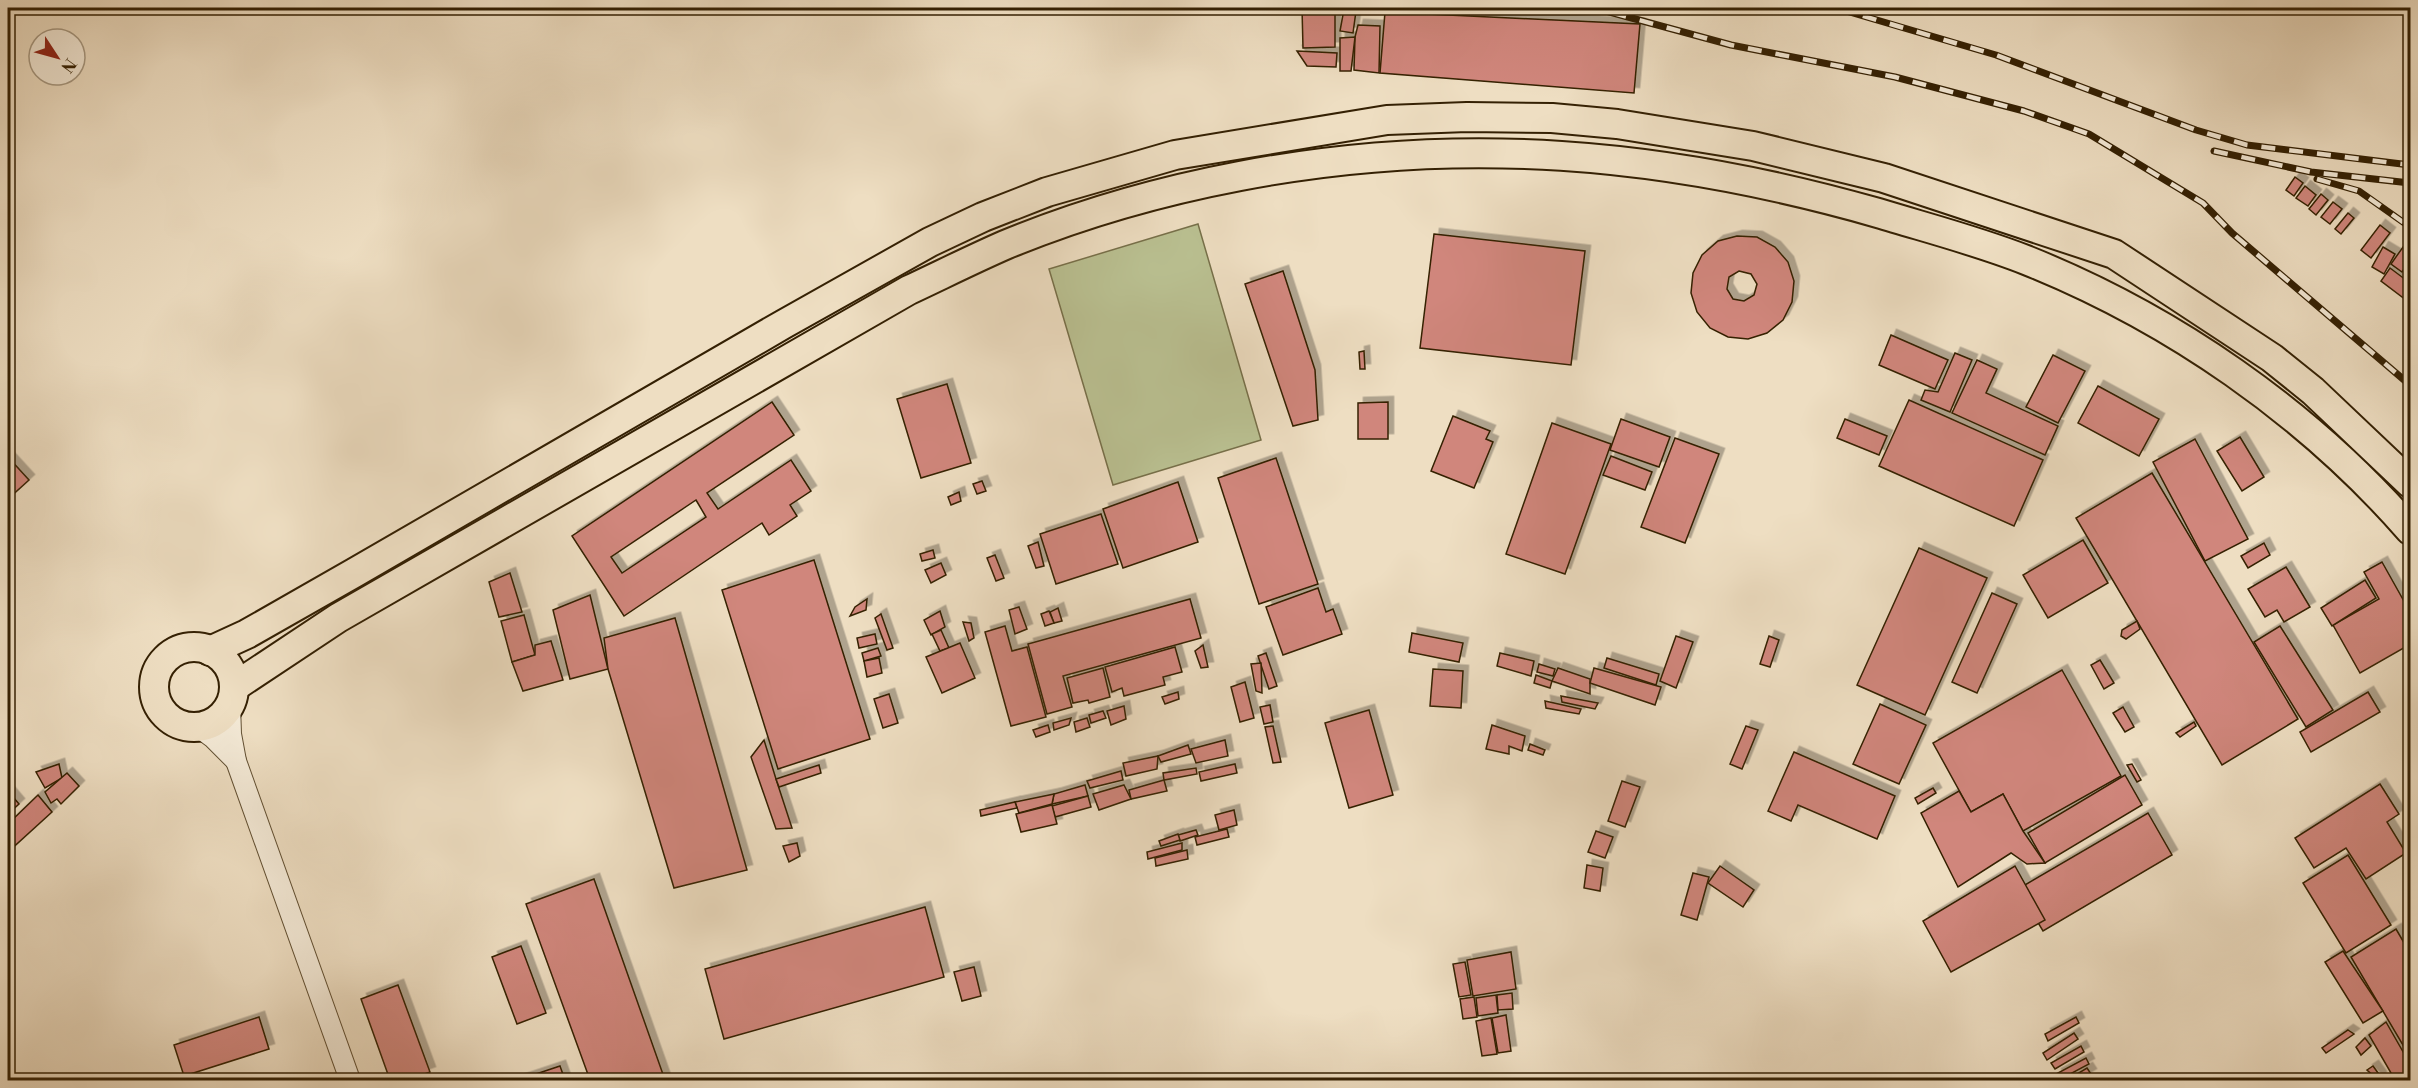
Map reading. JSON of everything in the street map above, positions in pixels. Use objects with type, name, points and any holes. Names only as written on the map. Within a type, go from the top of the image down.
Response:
[{"type":"highway","points":[[210,651],[247,634],[930,242],[983,217],[1047,192],[1174,155],[1387,120],[1467,117],[1552,118],[1617,124],[1731,142],[1808,158],[1884,178],[2104,251],[2214,318],[2272,358],[2313,391],[2410,483]]},
{"type":"highway","points":[[232,696],[231,672],[223,659],[210,651],[195,647],[180,650],[166,658],[155,676],[154,692],[162,712],[182,726],[198,727],[217,720],[232,696],[338,618],[796,352],[930,280],[1005,245],[1073,220],[1152,196],[1238,176],[1372,157],[1494,152],[1598,157],[1688,169],[1826,198],[1949,234],[2025,260],[2111,299],[2188,342],[2267,396],[2367,483],[2410,530]]},
{"type":"street","points":[[232,696],[231,734],[236,762],[350,1080]]},
{"type":"street","points":[[198,727],[213,738],[236,762]]},
{"type":"green space","points":[[1198,224],[1261,440],[1113,485],[1049,269]]},
{"type":"building","points":[[1302,8],[1335,8],[1335,47],[1303,48]]},
{"type":"building","points":[[1344,9],[1356,11],[1353,33],[1340,31]]},
{"type":"building","points":[[1385,12],[1640,24],[1634,93],[1380,73]]},
{"type":"building","points":[[1358,25],[1380,26],[1379,73],[1354,70],[1355,37]]},
{"type":"building","points":[[1355,37],[1351,71],[1340,71],[1340,38]]},
{"type":"building","points":[[1297,51],[1337,53],[1336,67],[1307,66]]},
{"type":"building","points":[[2295,177],[2303,183],[2294,196],[2286,190]]},
{"type":"building","points":[[2305,186],[2316,195],[2308,206],[2296,198]]},
{"type":"building","points":[[2321,194],[2328,200],[2316,215],[2309,209]]},
{"type":"building","points":[[2333,202],[2342,209],[2330,224],[2321,217]]},
{"type":"building","points":[[2348,213],[2354,218],[2341,234],[2335,229]]},
{"type":"building","points":[[2380,225],[2390,233],[2371,258],[2361,250]]},
{"type":"building","points":[[1434,234],[1585,251],[1571,365],[1420,348]]},
{"type":"building","points":[[1737,236],[1757,237],[1775,247],[1788,262],[1794,281],[1792,302],[1783,320],[1767,333],[1748,339],[1728,337],[1710,328],[1697,312],[1691,293],[1693,273],[1702,255],[1718,241]],"holes":[[[1739,271],[1751,274],[1757,284],[1754,295],[1744,301],[1733,299],[1727,289],[1729,277]]]},
{"type":"building","points":[[2383,247],[2395,254],[2384,274],[2372,267]]},
{"type":"building","points":[[2403,247],[2410,253],[2410,260],[2402,272],[2391,264]]},
{"type":"building","points":[[2390,268],[2410,283],[2410,303],[2381,281]]},
{"type":"building","points":[[1283,271],[1315,370],[1318,420],[1293,426],[1245,284]]},
{"type":"building","points":[[1891,335],[1948,360],[1935,389],[1879,365]]},
{"type":"building","points":[[1364,351],[1365,369],[1360,369],[1359,352]]},
{"type":"building","points":[[1955,353],[1972,360],[1950,412],[1921,400],[1925,390],[1938,392]]},
{"type":"building","points":[[2053,355],[2085,371],[2058,423],[2026,407]]},
{"type":"building","points":[[1977,360],[1997,369],[1986,393],[2058,426],[2045,455],[1952,413]]},
{"type":"building","points":[[947,384],[971,463],[921,478],[897,399]]},
{"type":"building","points":[[2098,386],[2159,419],[2139,456],[2078,423]]},
{"type":"building","points":[[1909,400],[2043,460],[2014,526],[1879,466]]},
{"type":"building","points":[[772,402],[794,435],[707,493],[718,509],[791,460],[811,491],[790,505],[797,516],[769,535],[762,523],[624,616],[572,536]],"holes":[[[696,500],[706,517],[622,573],[611,557]]]},
{"type":"building","points":[[1388,402],[1388,439],[1358,439],[1358,403]]},
{"type":"building","points":[[1453,416],[1490,431],[1486,439],[1493,442],[1474,488],[1431,471]]},
{"type":"building","points":[[1621,419],[1670,437],[1659,467],[1610,450]]},
{"type":"building","points":[[1845,419],[1887,436],[1879,455],[1837,438]]},
{"type":"building","points":[[1552,423],[1611,444],[1565,574],[1506,554]]},
{"type":"building","points":[[2240,437],[2264,477],[2242,491],[2217,451]]},
{"type":"building","points":[[1675,438],[1719,454],[1685,543],[1641,527]]},
{"type":"building","points":[[2195,439],[2248,539],[2205,561],[2153,462]]},
{"type":"building","points":[[1611,456],[1652,472],[1645,490],[1603,475]]},
{"type":"building","points":[[8,457],[29,480],[8,499]]},
{"type":"building","points":[[1276,458],[1318,584],[1259,604],[1218,478]]},
{"type":"building","points":[[2152,473],[2298,719],[2222,765],[2076,518]]},
{"type":"building","points":[[982,481],[986,491],[977,494],[973,484]]},
{"type":"building","points":[[1178,482],[1198,542],[1123,568],[1103,509]]},
{"type":"building","points":[[959,492],[961,501],[951,505],[948,497]]},
{"type":"building","points":[[1101,514],[1118,564],[1056,584],[1040,534]]},
{"type":"building","points":[[2083,540],[2108,583],[2048,618],[2023,575]]},
{"type":"building","points":[[1038,542],[1044,566],[1036,568],[1028,546]]},
{"type":"building","points":[[2264,543],[2270,555],[2248,568],[2241,556]]},
{"type":"building","points":[[1919,548],[1987,578],[1925,715],[1857,685]]},
{"type":"building","points":[[933,550],[935,558],[922,561],[920,554]]},
{"type":"building","points":[[995,555],[1004,578],[996,581],[987,558]]},
{"type":"building","points":[[814,560],[870,739],[778,769],[722,590]]},
{"type":"building","points":[[2382,562],[2410,612],[2410,652],[2407,646],[2360,673],[2333,625],[2379,599],[2364,572]]},
{"type":"building","points":[[941,563],[946,575],[931,583],[925,570]]},
{"type":"building","points":[[2286,567],[2310,607],[2284,622],[2277,610],[2265,617],[2248,589]]},
{"type":"building","points":[[510,573],[522,612],[499,617],[489,582]]},
{"type":"building","points":[[2365,580],[2376,598],[2332,626],[2321,608]]},
{"type":"building","points":[[1318,588],[1326,612],[1333,609],[1342,634],[1283,655],[1266,607]]},
{"type":"building","points":[[1992,593],[2017,604],[1977,693],[1952,682]]},
{"type":"building","points":[[590,595],[608,669],[570,679],[553,610]]},
{"type":"building","points":[[867,599],[866,610],[850,616],[855,607]]},
{"type":"building","points":[[1190,599],[1201,638],[1063,676],[1072,707],[1047,714],[1028,644]]},
{"type":"building","points":[[1019,607],[1027,629],[1015,634],[1009,610]]},
{"type":"building","points":[[1058,608],[1062,621],[1054,623],[1050,612]]},
{"type":"building","points":[[940,611],[945,627],[931,635],[924,620]]},
{"type":"building","points":[[1049,611],[1054,623],[1045,626],[1041,614]]},
{"type":"building","points":[[881,614],[893,648],[887,650],[875,618]]},
{"type":"building","points":[[524,615],[535,655],[512,662],[501,621]]},
{"type":"building","points":[[675,618],[747,870],[674,888],[608,669],[604,638]]},
{"type":"building","points":[[2137,621],[2140,629],[2126,639],[2121,636],[2122,630]]},
{"type":"building","points":[[963,622],[971,623],[974,638],[969,641]]},
{"type":"building","points":[[1005,626],[1012,651],[1027,647],[1046,717],[1011,726],[985,632]]},
{"type":"building","points":[[2280,626],[2333,710],[2306,727],[2254,642]]},
{"type":"building","points":[[941,630],[949,648],[940,651],[932,634]]},
{"type":"building","points":[[1412,633],[1463,643],[1459,662],[1409,652]]},
{"type":"building","points":[[875,634],[877,644],[859,648],[857,638]]},
{"type":"building","points":[[1676,636],[1693,642],[1676,688],[1660,681]]},
{"type":"building","points":[[1769,636],[1779,640],[1770,667],[1760,664]]},
{"type":"building","points":[[551,641],[563,680],[523,691],[512,662],[535,655],[535,645]]},
{"type":"building","points":[[960,643],[975,678],[942,693],[926,657]]},
{"type":"building","points":[[1203,645],[1208,667],[1201,668],[1195,651]]},
{"type":"building","points":[[1175,647],[1182,672],[1163,677],[1165,685],[1124,696],[1122,688],[1112,692],[1105,667]]},
{"type":"building","points":[[878,648],[881,656],[864,661],[862,653]]},
{"type":"building","points":[[1266,653],[1277,686],[1269,689],[1258,656]]},
{"type":"building","points":[[1500,653],[1534,661],[1531,676],[1497,666]]},
{"type":"building","points":[[879,658],[882,673],[867,677],[864,661]]},
{"type":"building","points":[[1607,658],[1659,674],[1656,685],[1604,668]]},
{"type":"building","points":[[2100,660],[2114,683],[2104,689],[2091,665]]},
{"type":"building","points":[[1261,663],[1262,693],[1256,691],[1251,664]]},
{"type":"building","points":[[1539,664],[1555,669],[1553,676],[1537,672]]},
{"type":"building","points":[[1103,668],[1110,697],[1089,703],[1088,700],[1073,703],[1067,678]]},
{"type":"building","points":[[1558,668],[1590,679],[1590,694],[1552,681]]},
{"type":"building","points":[[1594,668],[1661,687],[1655,705],[1590,683]]},
{"type":"building","points":[[1433,669],[1463,671],[1461,708],[1430,706]]},
{"type":"building","points":[[2062,670],[2121,776],[2023,831],[2003,794],[1971,812],[1933,743]]},
{"type":"building","points":[[1536,675],[1552,681],[1550,688],[1534,683]]},
{"type":"building","points":[[1245,682],[1254,718],[1240,722],[1231,687]]},
{"type":"building","points":[[1178,692],[1179,699],[1165,704],[1162,697]]},
{"type":"building","points":[[2368,692],[2380,712],[2311,752],[2300,732]]},
{"type":"building","points":[[889,694],[898,723],[883,728],[874,699]]},
{"type":"building","points":[[1561,696],[1598,703],[1595,709],[1562,702]]},
{"type":"building","points":[[1545,701],[1581,709],[1579,714],[1546,708]]},
{"type":"building","points":[[1880,704],[1926,725],[1899,784],[1853,764]]},
{"type":"building","points":[[1270,705],[1273,722],[1264,724],[1260,707]]},
{"type":"building","points":[[1124,706],[1126,719],[1111,725],[1107,711]]},
{"type":"building","points":[[2123,707],[2134,727],[2125,732],[2113,713]]},
{"type":"building","points":[[1369,710],[1393,795],[1349,808],[1325,723]]},
{"type":"building","points":[[1103,711],[1106,718],[1091,723],[1089,715]]},
{"type":"building","points":[[1071,718],[1069,725],[1054,730],[1053,723]]},
{"type":"building","points":[[1087,718],[1090,727],[1076,732],[1074,722]]},
{"type":"building","points":[[2194,722],[2196,726],[2180,737],[2176,733]]},
{"type":"building","points":[[1048,725],[1050,732],[1036,737],[1033,730]]},
{"type":"building","points":[[1492,725],[1525,736],[1522,751],[1509,746],[1509,754],[1486,749]]},
{"type":"building","points":[[1273,726],[1281,762],[1273,763],[1265,727]]},
{"type":"building","points":[[1746,726],[1758,730],[1742,769],[1730,764]]},
{"type":"building","points":[[764,740],[792,828],[776,829],[751,757]]},
{"type":"building","points":[[1225,740],[1228,756],[1196,763],[1191,749]]},
{"type":"building","points":[[1530,744],[1545,750],[1543,755],[1528,750]]},
{"type":"building","points":[[1188,745],[1191,754],[1161,762],[1158,756]]},
{"type":"building","points":[[1794,752],[1895,796],[1877,839],[1798,805],[1791,821],[1768,811]]},
{"type":"building","points":[[1158,756],[1157,769],[1126,776],[1123,763]]},
{"type":"building","points":[[59,764],[62,778],[45,788],[36,772]]},
{"type":"building","points":[[1235,764],[1237,773],[1201,781],[1199,772]]},
{"type":"building","points":[[2132,764],[2141,780],[2137,782],[2127,765]]},
{"type":"building","points":[[819,765],[821,773],[779,787],[776,779]]},
{"type":"building","points":[[1196,768],[1197,774],[1164,780],[1163,773]]},
{"type":"building","points":[[1121,771],[1123,780],[1090,788],[1087,781]]},
{"type":"building","points":[[67,773],[79,786],[61,804],[57,799],[51,803],[45,792]]},
{"type":"building","points":[[2125,775],[2142,805],[2045,863],[2028,833]]},
{"type":"building","points":[[1164,780],[1167,791],[1131,799],[1129,790]]},
{"type":"building","points":[[1622,781],[1640,787],[1625,827],[1608,821]]},
{"type":"building","points":[[2380,784],[2399,814],[2387,822],[2406,853],[2366,879],[2346,848],[2314,868],[2295,838]]},
{"type":"building","points":[[1085,785],[1088,796],[1052,804],[1054,794]]},
{"type":"building","points":[[1124,785],[1131,799],[1099,810],[1093,794]]},
{"type":"building","points":[[1933,788],[1936,793],[1918,804],[1915,798]]},
{"type":"building","points":[[8,791],[19,804],[8,814]]},
{"type":"building","points":[[1959,791],[1971,812],[2003,794],[2023,831],[2045,863],[2027,864],[2011,853],[1958,887],[1921,813]]},
{"type":"building","points":[[1054,794],[1052,804],[1019,813],[1015,802]]},
{"type":"building","points":[[38,795],[52,812],[8,852],[8,832],[12,828],[8,824]]},
{"type":"building","points":[[1088,796],[1091,807],[1055,817],[1052,806]]},
{"type":"building","points":[[1015,802],[1017,808],[981,816],[980,810]]},
{"type":"building","points":[[1052,805],[1057,824],[1021,832],[1016,814]]},
{"type":"building","points":[[1234,810],[1237,825],[1219,830],[1215,815]]},
{"type":"building","points":[[2148,813],[2172,855],[2043,931],[2018,889]]},
{"type":"building","points":[[1227,829],[1229,837],[1197,845],[1195,837]]},
{"type":"building","points":[[1196,830],[1198,835],[1180,841],[1178,835]]},
{"type":"building","points":[[1596,831],[1613,837],[1605,858],[1588,852]]},
{"type":"building","points":[[1178,834],[1180,840],[1161,846],[1159,841]]},
{"type":"building","points":[[797,843],[800,856],[789,862],[783,846]]},
{"type":"building","points":[[1182,843],[1182,850],[1148,859],[1147,852]]},
{"type":"building","points":[[1187,850],[1188,859],[1156,866],[1155,858]]},
{"type":"building","points":[[2348,855],[2391,925],[2346,953],[2303,883]]},
{"type":"building","points":[[1587,865],[1603,868],[1600,891],[1584,888]]},
{"type":"building","points":[[1720,866],[1754,890],[1743,907],[1708,883]]},
{"type":"building","points":[[2015,866],[2045,920],[1951,972],[1923,921]]},
{"type":"building","points":[[1693,873],[1709,877],[1697,920],[1681,915]]},
{"type":"building","points":[[594,879],[665,1080],[590,1080],[526,904]]},
{"type":"building","points":[[925,907],[944,977],[724,1039],[705,969]]},
{"type":"building","points":[[2396,929],[2410,953],[2410,1057],[2351,957]]},
{"type":"building","points":[[521,946],[546,1013],[517,1024],[492,957]]},
{"type":"building","points":[[2343,951],[2383,1011],[2363,1023],[2325,962]]},
{"type":"building","points":[[1511,952],[1516,989],[1473,996],[1467,960]]},
{"type":"building","points":[[1465,962],[1471,995],[1459,997],[1453,964]]},
{"type":"building","points":[[974,967],[981,996],[962,1001],[954,972]]},
{"type":"building","points":[[398,985],[430,1072],[408,1080],[390,1080],[361,999]]},
{"type":"building","points":[[1512,993],[1513,1009],[1498,1010],[1497,995]]},
{"type":"building","points":[[1496,995],[1498,1013],[1478,1016],[1476,998]]},
{"type":"building","points":[[1474,997],[1477,1017],[1463,1019],[1460,999]]},
{"type":"building","points":[[1506,1015],[1511,1051],[1498,1053],[1492,1018]]},
{"type":"building","points":[[259,1017],[269,1049],[184,1076],[174,1045]]},
{"type":"building","points":[[2076,1017],[2079,1023],[2048,1041],[2045,1034]]},
{"type":"building","points":[[1491,1018],[1497,1054],[1482,1056],[1476,1021]]},
{"type":"building","points":[[2386,1022],[2410,1064],[2410,1080],[2395,1080],[2369,1035]]},
{"type":"building","points":[[2348,1030],[2354,1034],[2326,1053],[2322,1048]]},
{"type":"building","points":[[2074,1033],[2078,1039],[2047,1060],[2043,1053]]},
{"type":"building","points":[[2365,1038],[2371,1046],[2361,1055],[2356,1047]]},
{"type":"building","points":[[2081,1046],[2084,1052],[2055,1069],[2051,1063]]},
{"type":"building","points":[[2086,1058],[2089,1064],[2059,1080],[2056,1074]]},
{"type":"building","points":[[560,1066],[565,1080],[518,1080]]},
{"type":"building","points":[[2373,1066],[2381,1077],[2378,1080],[2367,1070]]},
{"type":"building","points":[[2087,1068],[2091,1074],[2081,1080],[2067,1080]]},
{"type":"railway","points":[[1585,8],[1606,11],[1731,45],[1895,77],[2024,111],[2089,134],[2203,203],[2232,233],[2410,385]]},
{"type":"railway","points":[[1836,8],[1996,55],[2196,130],[2247,145],[2410,165]]},
{"type":"railway","points":[[2214,151],[2311,172],[2410,183]]},
{"type":"railway","points":[[2317,179],[2359,191],[2410,227]]}]
